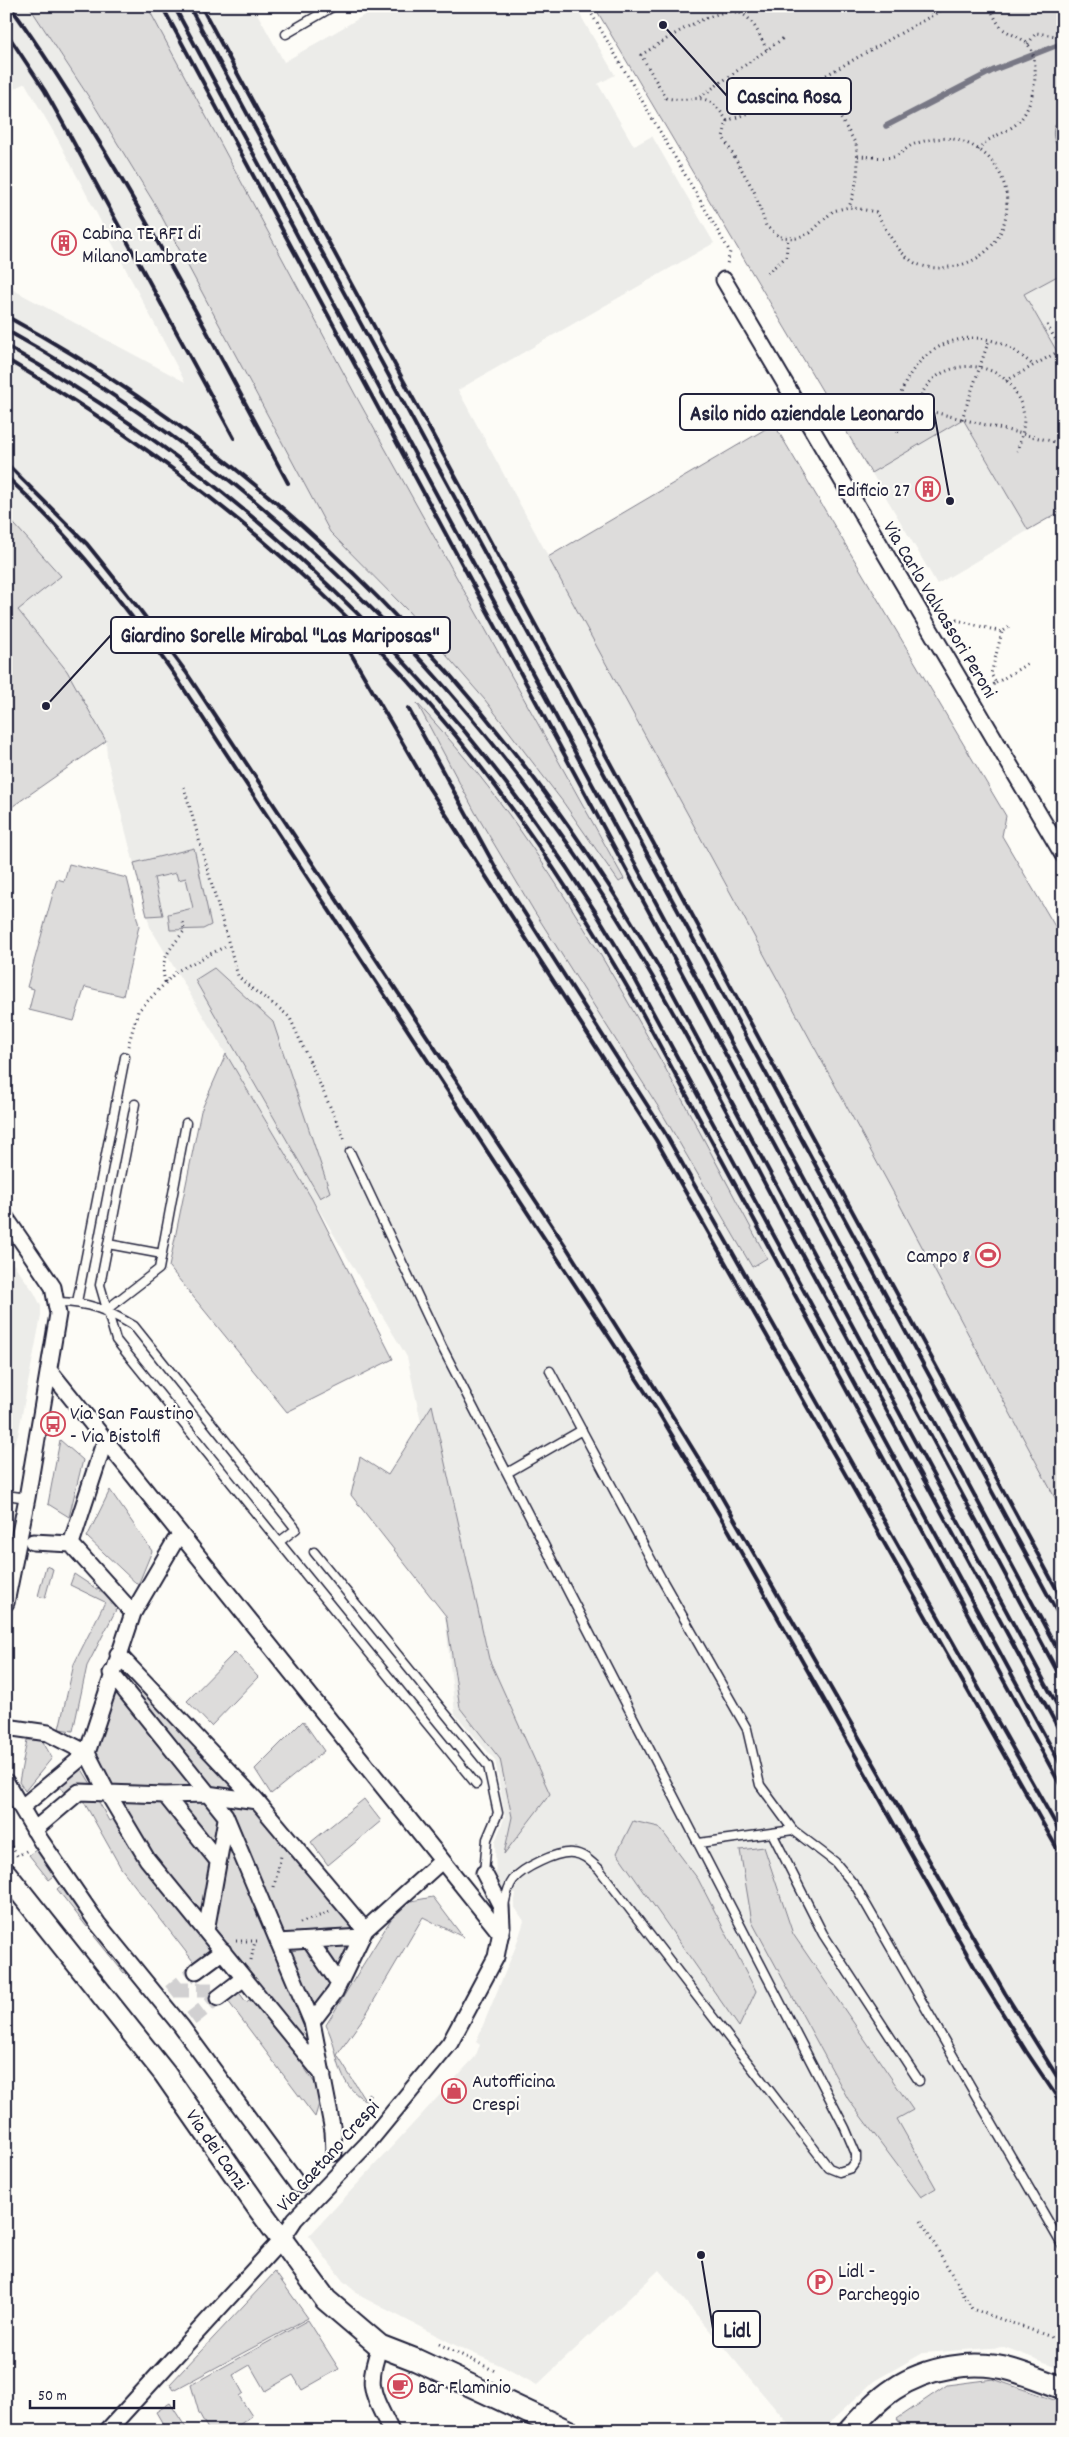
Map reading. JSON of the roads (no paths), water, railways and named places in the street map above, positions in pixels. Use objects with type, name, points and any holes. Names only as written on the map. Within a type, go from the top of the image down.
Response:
[{"type":"street","name":"Via Carlo Valvassori Peroni","points":[[724,280],[1063,856]]},
{"type":"street","points":[[6,1218],[53,1287],[58,1314],[27,1498],[6,1603]]},
{"type":"street","points":[[49,1370],[501,1934]]},
{"type":"street","points":[[71,1544],[102,1449]]},
{"type":"street","points":[[22,1807],[87,1753],[111,1673],[133,1613],[175,1541]]},
{"type":"street","points":[[33,1542],[71,1544],[133,1613]]},
{"type":"street","points":[[118,1654],[257,1801],[345,1906],[364,1934]]},
{"type":"street","points":[[111,1673],[226,1819],[312,2022],[333,2131],[334,2153]]},
{"type":"street","points":[[6,1727],[48,1733],[87,1753],[107,1792],[148,1859],[323,2075]]},
{"type":"street","points":[[6,1782],[34,1830],[98,1924],[165,1996],[186,2022],[298,2185]]},
{"type":"street","points":[[34,1830],[79,1792],[165,1795],[207,1794],[257,1801]]},
{"type":"street","points":[[165,1795],[218,1861]]},
{"type":"street","points":[[196,1972],[215,1941],[218,1861],[226,1819]]},
{"type":"street","points":[[312,2022],[335,1992],[364,1934],[436,1866]]},
{"type":"street","points":[[484,1873],[503,1913]]},
{"type":"street","name":"Via dei Canzi","points":[[6,1874],[165,2074],[326,2300],[380,2346],[416,2360],[568,2431]]},
{"type":"street","name":"Via Gaetano Crespi","points":[[107,2431],[282,2239],[295,2218],[367,2144],[450,2043],[496,1957],[503,1913]]},
{"type":"street","points":[[276,1938],[310,1940],[364,1934]]},
{"type":"street","points":[[310,1940],[339,1983]]},
{"type":"street","points":[[219,1993],[244,1978]]},
{"type":"street","points":[[380,2346],[372,2368],[372,2384],[375,2397],[391,2431]]},
{"type":"street","points":[[849,2431],[894,2389],[917,2376],[947,2368],[981,2366],[1011,2370],[1063,2388]]},
{"type":"lane","points":[[286,34],[334,6]]},
{"type":"lane","points":[[77,1302],[125,1058]]},
{"type":"lane","points":[[135,1104],[100,1285],[116,1340],[476,1784]]},
{"type":"lane","points":[[106,1310],[159,1269],[186,1123]]},
{"type":"lane","points":[[350,1152],[442,1347],[845,2128],[856,2154],[856,2162],[851,2168],[839,2172],[830,2168],[599,1869],[586,1857],[572,1853],[556,1854],[523,1872],[514,1879],[507,1892],[503,1913]]},
{"type":"lane","points":[[108,1244],[162,1254]]},
{"type":"lane","points":[[57,1302],[77,1302],[106,1310],[134,1326],[296,1529],[279,1542]]},
{"type":"lane","points":[[550,1371],[661,1578],[747,1729],[760,1785],[793,1830],[835,1862],[856,1887],[1063,2247]]},
{"type":"lane","points":[[507,1473],[582,1430]]},
{"type":"lane","points":[[6,1495],[27,1498]]},
{"type":"lane","points":[[314,1552],[488,1766],[498,1813],[486,1839],[484,1873]]},
{"type":"lane","points":[[699,1843],[793,1830]]},
{"type":"lane","points":[[772,1833],[823,1934],[920,2081]]},
{"type":"waterway","points":[[886,126],[994,70],[1063,43]]},
{"type":"tunnel","points":[[170,1992],[196,1971]]},
{"type":"tunnel","points":[[174,1990],[212,1990]]},
{"type":"tunnel","points":[[191,2019],[218,1998]]},
{"type":"railway","points":[[10,6],[49,63],[122,180],[190,300],[288,483]]},
{"type":"railway","points":[[162,6],[1063,1682]]},
{"type":"railway","points":[[174,6],[1063,1660]]},
{"type":"railway","points":[[189,6],[1063,1623]]},
{"type":"railway","points":[[201,6],[1063,1601]]},
{"type":"railway","points":[[6,32],[45,91],[234,438]]},
{"type":"railway","points":[[6,316],[107,376],[203,444],[293,518],[378,598],[458,684],[532,775],[599,871],[661,971],[1063,1716]]},
{"type":"railway","points":[[6,330],[92,381],[174,438],[253,500],[328,566],[399,636],[465,711],[528,789],[586,870],[645,963],[1063,1737]]},
{"type":"railway","points":[[6,346],[100,403],[190,467],[275,537],[356,612],[431,692],[501,777],[565,866],[624,959],[1063,1769]]},
{"type":"railway","points":[[6,359],[137,443],[261,539],[375,645],[427,702],[500,791],[563,882],[640,1009],[1063,1790]]},
{"type":"railway","points":[[6,463],[87,544],[140,610],[186,672],[565,1245],[712,1480],[1005,1993],[1063,2086]]},
{"type":"railway","points":[[6,476],[52,522],[95,570],[136,621],[174,674],[657,1410],[729,1531],[980,1977],[1063,2106]]},
{"type":"railway","points":[[336,628],[427,785],[656,1140],[1063,1859]]},
{"type":"railway","points":[[408,708],[497,870],[665,1133],[1063,1837]]},
{"type":"place","name":"Cascina Rosa","points":[[663,25]]},
{"type":"place","name":"Cabina TE RFI di Milano Lambrate","points":[[64,243]]},
{"type":"place","name":"Edificio 27","points":[[928,489]]},
{"type":"place","name":"Asilo nido aziendale Leonardo","points":[[950,501]]},
{"type":"place","name":"Giardino Sorelle Mirabal \"Las Mariposas\"","points":[[46,706]]},
{"type":"place","name":"Campo 8","points":[[988,1255]]},
{"type":"place","name":"Via San Faustino - Via Bistolfi","points":[[53,1424]]},
{"type":"place","name":"Autofficina Crespi","points":[[454,2091]]},
{"type":"place","name":"Lidl","points":[[701,2255]]},
{"type":"place","name":"Lidl - Parcheggio","points":[[820,2282]]},
{"type":"place","name":"Bar Flaminio","points":[[400,2386]]}]
